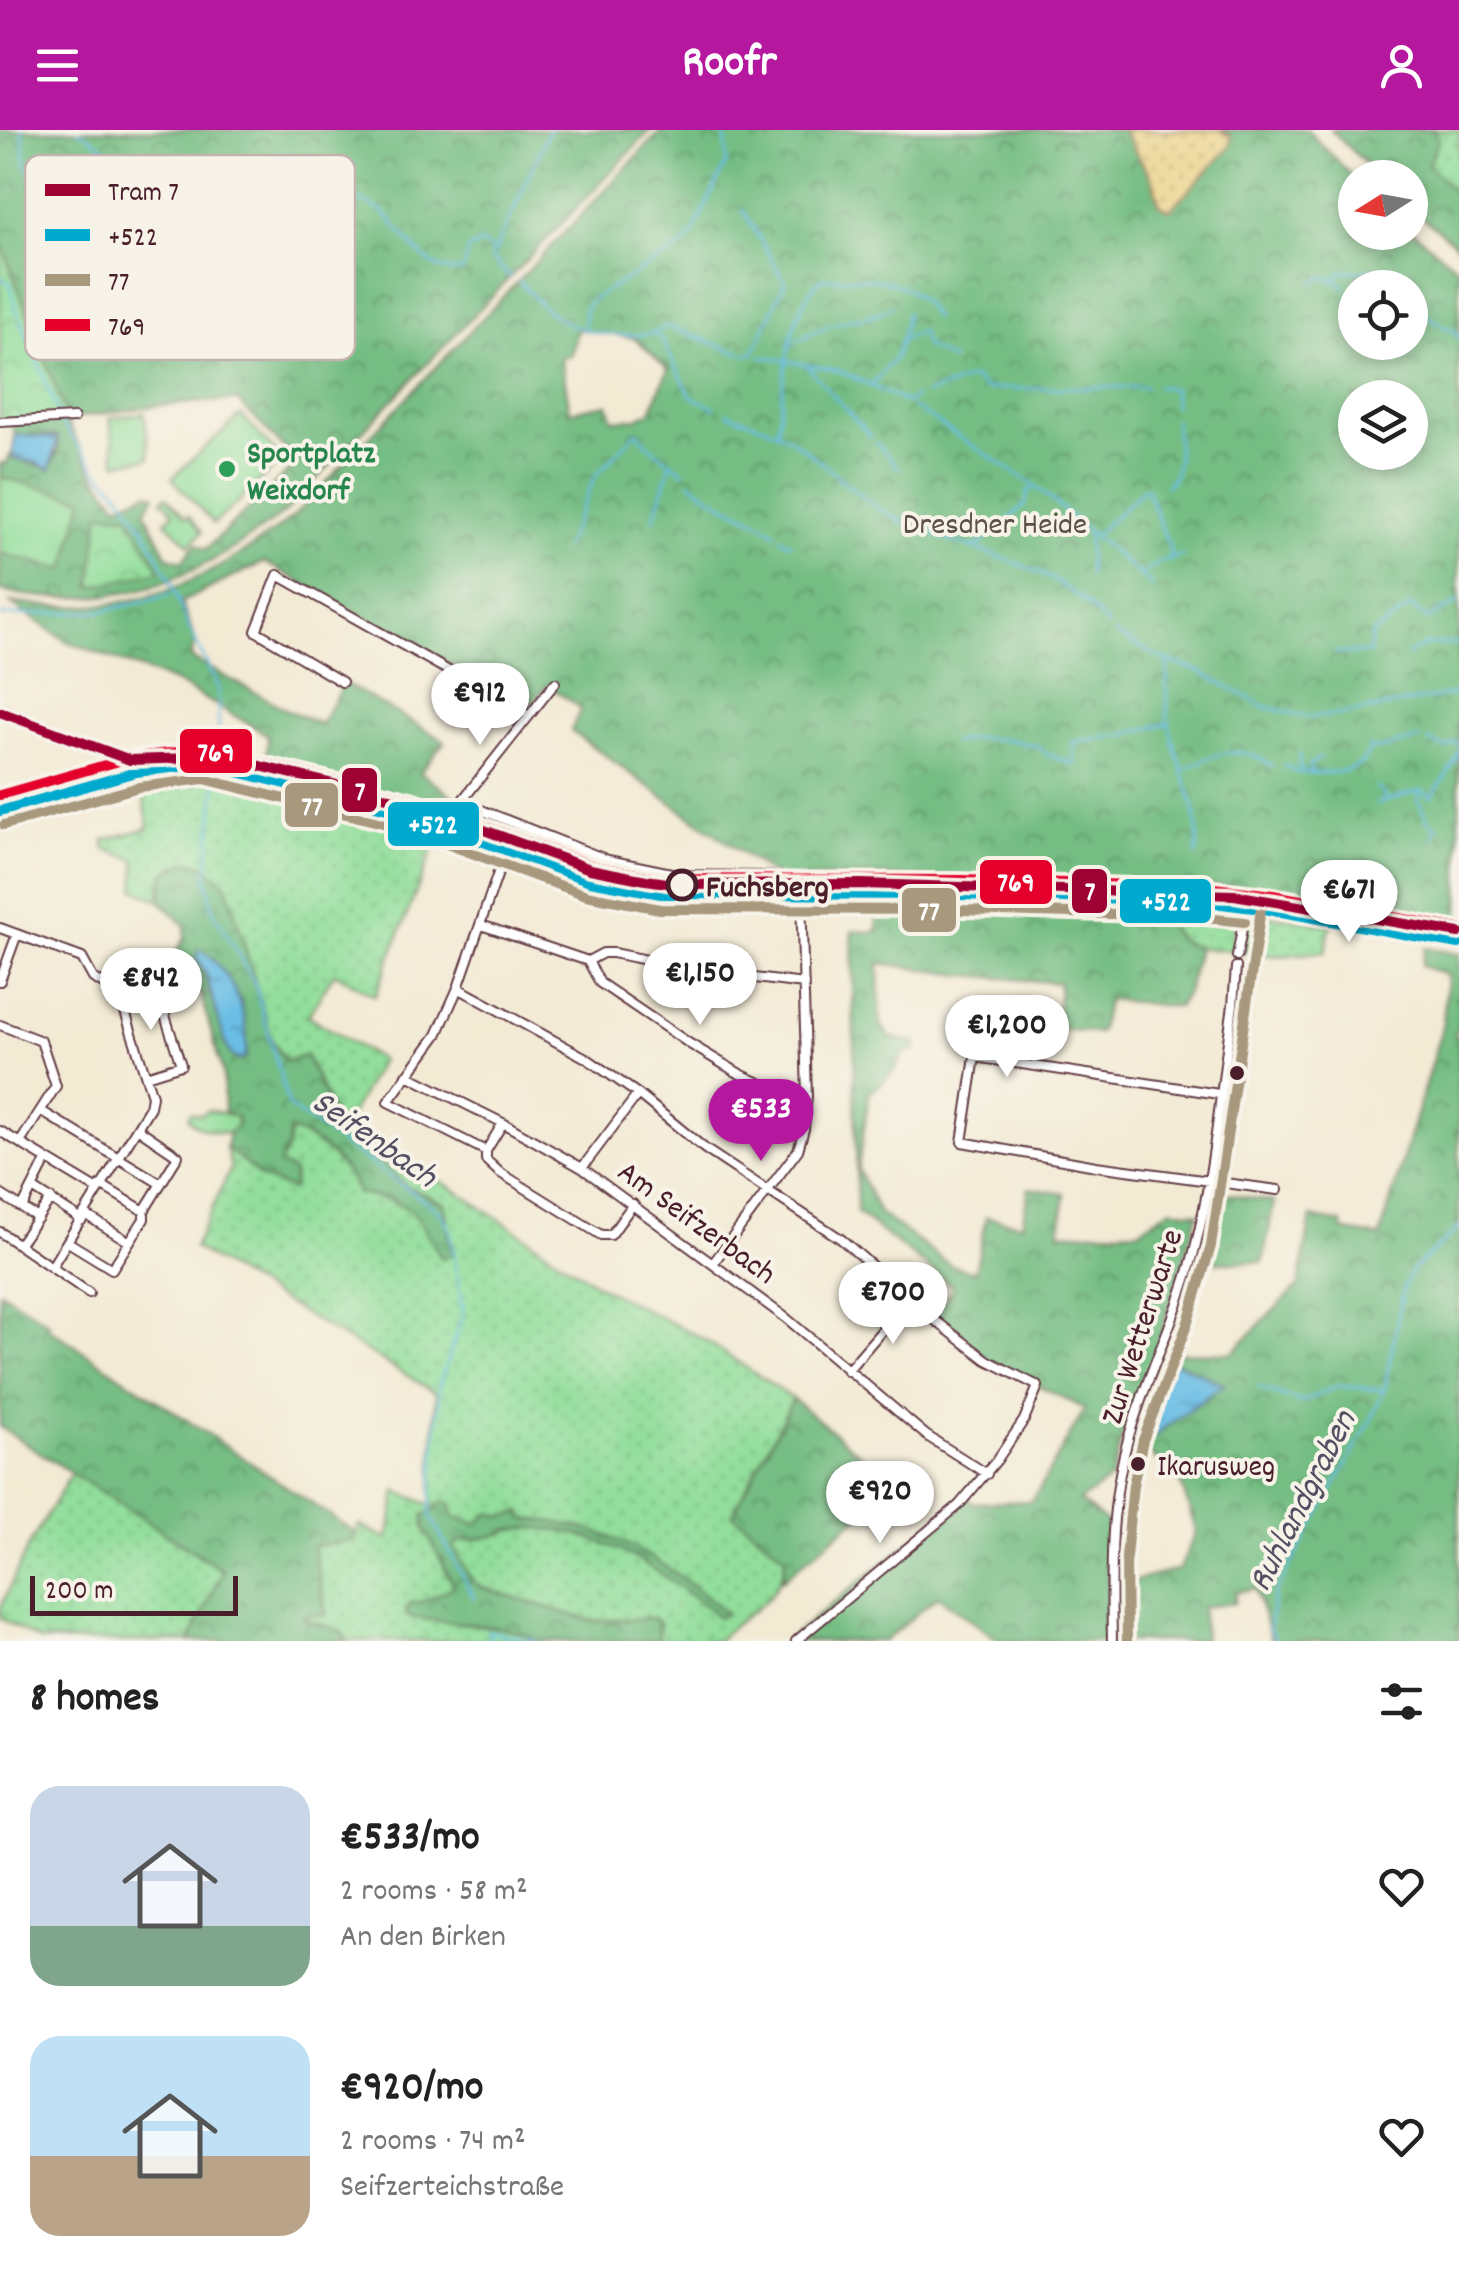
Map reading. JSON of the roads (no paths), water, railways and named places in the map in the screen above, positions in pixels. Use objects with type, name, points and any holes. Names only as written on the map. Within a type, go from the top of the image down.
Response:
[{"type":"main road","points":[[0,812],[136,772],[188,764],[220,766],[437,823],[590,881],[661,894],[1186,901],[1246,907],[1459,944]]},
{"type":"street","points":[[0,422],[72,418]]},
{"type":"street","points":[[342,682],[256,632],[278,575],[529,716]]},
{"type":"street","points":[[437,823],[443,812],[460,802],[555,683]]},
{"type":"street","points":[[0,712],[123,758],[136,772]]},
{"type":"street","points":[[460,802],[608,860],[681,875],[780,876]]},
{"type":"street","points":[[486,1151],[388,1102],[437,1036],[506,850]]},
{"type":"street","points":[[714,1262],[798,1150],[804,1129],[801,896]]},
{"type":"street","points":[[1238,956],[1246,907]]},
{"type":"street","points":[[480,925],[588,960],[613,953],[705,972],[804,984]]},
{"type":"street","points":[[0,928],[82,958],[94,978],[119,992],[152,1096],[84,1218],[52,1266]]},
{"type":"street","points":[[0,981],[17,934]]},
{"type":"street","points":[[588,960],[600,983],[690,1044],[740,1074],[784,1094],[806,1096]]},
{"type":"street","name":"Zur Wetterwarte","points":[[1112,1641],[1111,1556],[1118,1482],[1138,1408],[1188,1274],[1207,1180],[1236,967]]},
{"type":"street","points":[[458,988],[586,1058],[706,1149],[842,1239],[987,1360],[1038,1386],[1024,1420],[988,1474],[959,1504],[796,1641]]},
{"type":"street","points":[[122,1001],[157,990],[181,1065],[146,1076]]},
{"type":"street","points":[[0,1025],[41,1041],[56,1086],[20,1141]]},
{"type":"street","points":[[1219,1094],[975,1057],[962,1142],[1096,1166],[1278,1190]]},
{"type":"street","name":"Am Seifzerbach","points":[[406,1075],[503,1122],[582,1168],[714,1262],[927,1436],[988,1474]]},
{"type":"street","points":[[582,1168],[638,1094]]},
{"type":"street","points":[[41,1111],[161,1184]]},
{"type":"street","points":[[503,1122],[486,1151],[486,1160],[498,1172],[601,1235],[612,1235],[634,1204]]},
{"type":"street","points":[[68,1242],[112,1269],[144,1219],[144,1211],[178,1156],[136,1128]]},
{"type":"street","points":[[0,1131],[144,1211]]},
{"type":"street","points":[[47,1159],[32,1184],[34,1189],[128,1241]]},
{"type":"street","points":[[22,1208],[34,1189]]},
{"type":"street","points":[[0,1194],[38,1218]]},
{"type":"street","points":[[19,1244],[51,1199]]},
{"type":"street","points":[[0,1232],[89,1293]]},
{"type":"street","points":[[847,1371],[910,1298]]},
{"type":"water","points":[[15,435],[58,438],[50,470],[12,458]]},
{"type":"water","points":[[199,949],[221,969],[237,997],[246,1028],[245,1058],[232,1056],[226,1046],[205,973],[196,958]]},
{"type":"water","points":[[1165,1357],[1224,1384],[1135,1450],[1134,1439]]},
{"type":"waterway","points":[[22,130],[25,156]]},
{"type":"waterway","name":"Ruhlandgraben","points":[[78,130],[116,155]]},
{"type":"waterway","points":[[495,252],[549,130]]},
{"type":"waterway","points":[[584,329],[585,308],[591,300],[684,245],[692,236],[727,161],[725,130]]},
{"type":"waterway","name":"Ruhlandgraben","points":[[355,199],[382,211],[420,254],[439,268],[462,270],[468,249],[482,243],[510,277]]},
{"type":"waterway","points":[[653,333],[667,326],[740,353],[754,352],[785,282],[743,210]]},
{"type":"waterway","points":[[1313,282],[1322,277],[1335,280],[1338,276]]},
{"type":"waterway","name":"Seifenbach","points":[[0,278],[10,283],[25,330]]},
{"type":"waterway","points":[[777,433],[793,330],[809,292],[821,279],[870,279],[900,286],[925,304],[934,318]]},
{"type":"waterway","name":"Ruhlandgraben","points":[[519,281],[548,311],[569,324],[605,334],[653,333],[661,338],[691,396],[715,408]]},
{"type":"waterway","points":[[792,344],[824,327],[874,315],[892,306]]},
{"type":"waterway","points":[[901,340],[907,313]]},
{"type":"waterway","points":[[1428,315],[1456,332],[1459,339]]},
{"type":"waterway","points":[[872,384],[895,358],[901,340],[921,331],[926,347],[952,360]]},
{"type":"waterway","points":[[761,356],[840,371],[907,403],[915,397]]},
{"type":"waterway","name":"Seifenbach","points":[[37,360],[59,415]]},
{"type":"waterway","points":[[805,364],[871,437]]},
{"type":"waterway","points":[[926,394],[973,378],[985,389],[1146,387]]},
{"type":"waterway","points":[[1157,386],[1173,389],[1174,406]]},
{"type":"waterway","points":[[913,407],[1035,486],[1153,586]]},
{"type":"waterway","name":"Ruhlandgraben","points":[[727,413],[790,439],[871,503],[901,521],[1037,572],[1086,603],[1108,626]]},
{"type":"waterway","points":[[1166,486],[1177,463],[1175,420]]},
{"type":"waterway","name":"Seifenbach","points":[[61,422],[119,492],[145,530],[170,579],[218,687],[219,754]]},
{"type":"waterway","points":[[565,547],[594,478],[637,431],[649,446],[684,472]]},
{"type":"waterway","points":[[876,443],[899,468]]},
{"type":"waterway","points":[[654,519],[671,463]]},
{"type":"waterway","points":[[690,481],[776,533]]},
{"type":"waterway","points":[[975,548],[1025,505],[1028,491],[1034,487]]},
{"type":"waterway","points":[[1096,534],[1146,487],[1171,552],[1168,561]]},
{"type":"waterway","points":[[1088,532],[1089,576]]},
{"type":"waterway","points":[[781,538],[791,544]]},
{"type":"waterway","points":[[1140,575],[1160,562],[1182,556]]},
{"type":"waterway","points":[[0,616],[103,611],[170,595]]},
{"type":"waterway","points":[[1335,653],[1369,653],[1371,635],[1411,606],[1427,619],[1459,602]]},
{"type":"waterway","name":"Ruhlandgraben","points":[[1114,633],[1160,658],[1201,672],[1265,707],[1308,717],[1459,693]]},
{"type":"waterway","points":[[1407,655],[1425,645],[1459,643]]},
{"type":"waterway","points":[[1168,661],[1168,716],[1197,824],[1196,855]]},
{"type":"waterway","points":[[952,743],[975,738],[1010,740],[1040,747],[1046,754],[1074,764],[1073,742],[1169,723]]},
{"type":"waterway","points":[[1282,766],[1294,772],[1338,772],[1358,765],[1369,748],[1421,739]]},
{"type":"waterway","points":[[1428,741],[1446,748],[1459,744]]},
{"type":"waterway","points":[[1376,804],[1421,790],[1432,797],[1459,750]]},
{"type":"waterway","points":[[1183,770],[1206,759],[1239,752],[1272,766]]},
{"type":"waterway","points":[[1300,753],[1299,766],[1303,770]]},
{"type":"waterway","points":[[1311,771],[1310,765],[1320,757]]},
{"type":"waterway","name":"Seifenbach","points":[[217,771],[207,877],[213,911],[255,984],[289,1107],[441,1212],[450,1230],[463,1314],[440,1382],[430,1515],[474,1598]]},
{"type":"waterway","points":[[1376,787],[1385,800]]},
{"type":"waterway","points":[[1421,790],[1418,800],[1428,821],[1437,827],[1433,838]]},
{"type":"waterway","name":"Ruhlandgraben","points":[[1276,1641],[1269,1628],[1274,1595],[1384,1390],[1404,1286],[1412,1270],[1459,1228]]},
{"type":"waterway","points":[[1258,1386],[1302,1402],[1339,1386],[1384,1390]]},
{"type":"waterway","name":"Seifenbach","points":[[492,1641],[488,1631],[522,1638]]},
{"type":"waterway","name":"Seifenbach","points":[[527,1638],[535,1641]]},
{"type":"tram line","name":"7","points":[[0,712],[130,760],[223,757],[411,803],[590,869],[646,880],[681,885],[862,884],[1234,895],[1459,933]]},
{"type":"place","name":"Sportplatz Weixdorf","points":[[227,469]]},
{"type":"place","name":"Fuchsberg","points":[[682,885]]},
{"type":"place","name":"Ikarusweg","points":[[1138,1464]]},
{"type":"park label","name":"Dresdner Heide","points":[[995,522]]}]
